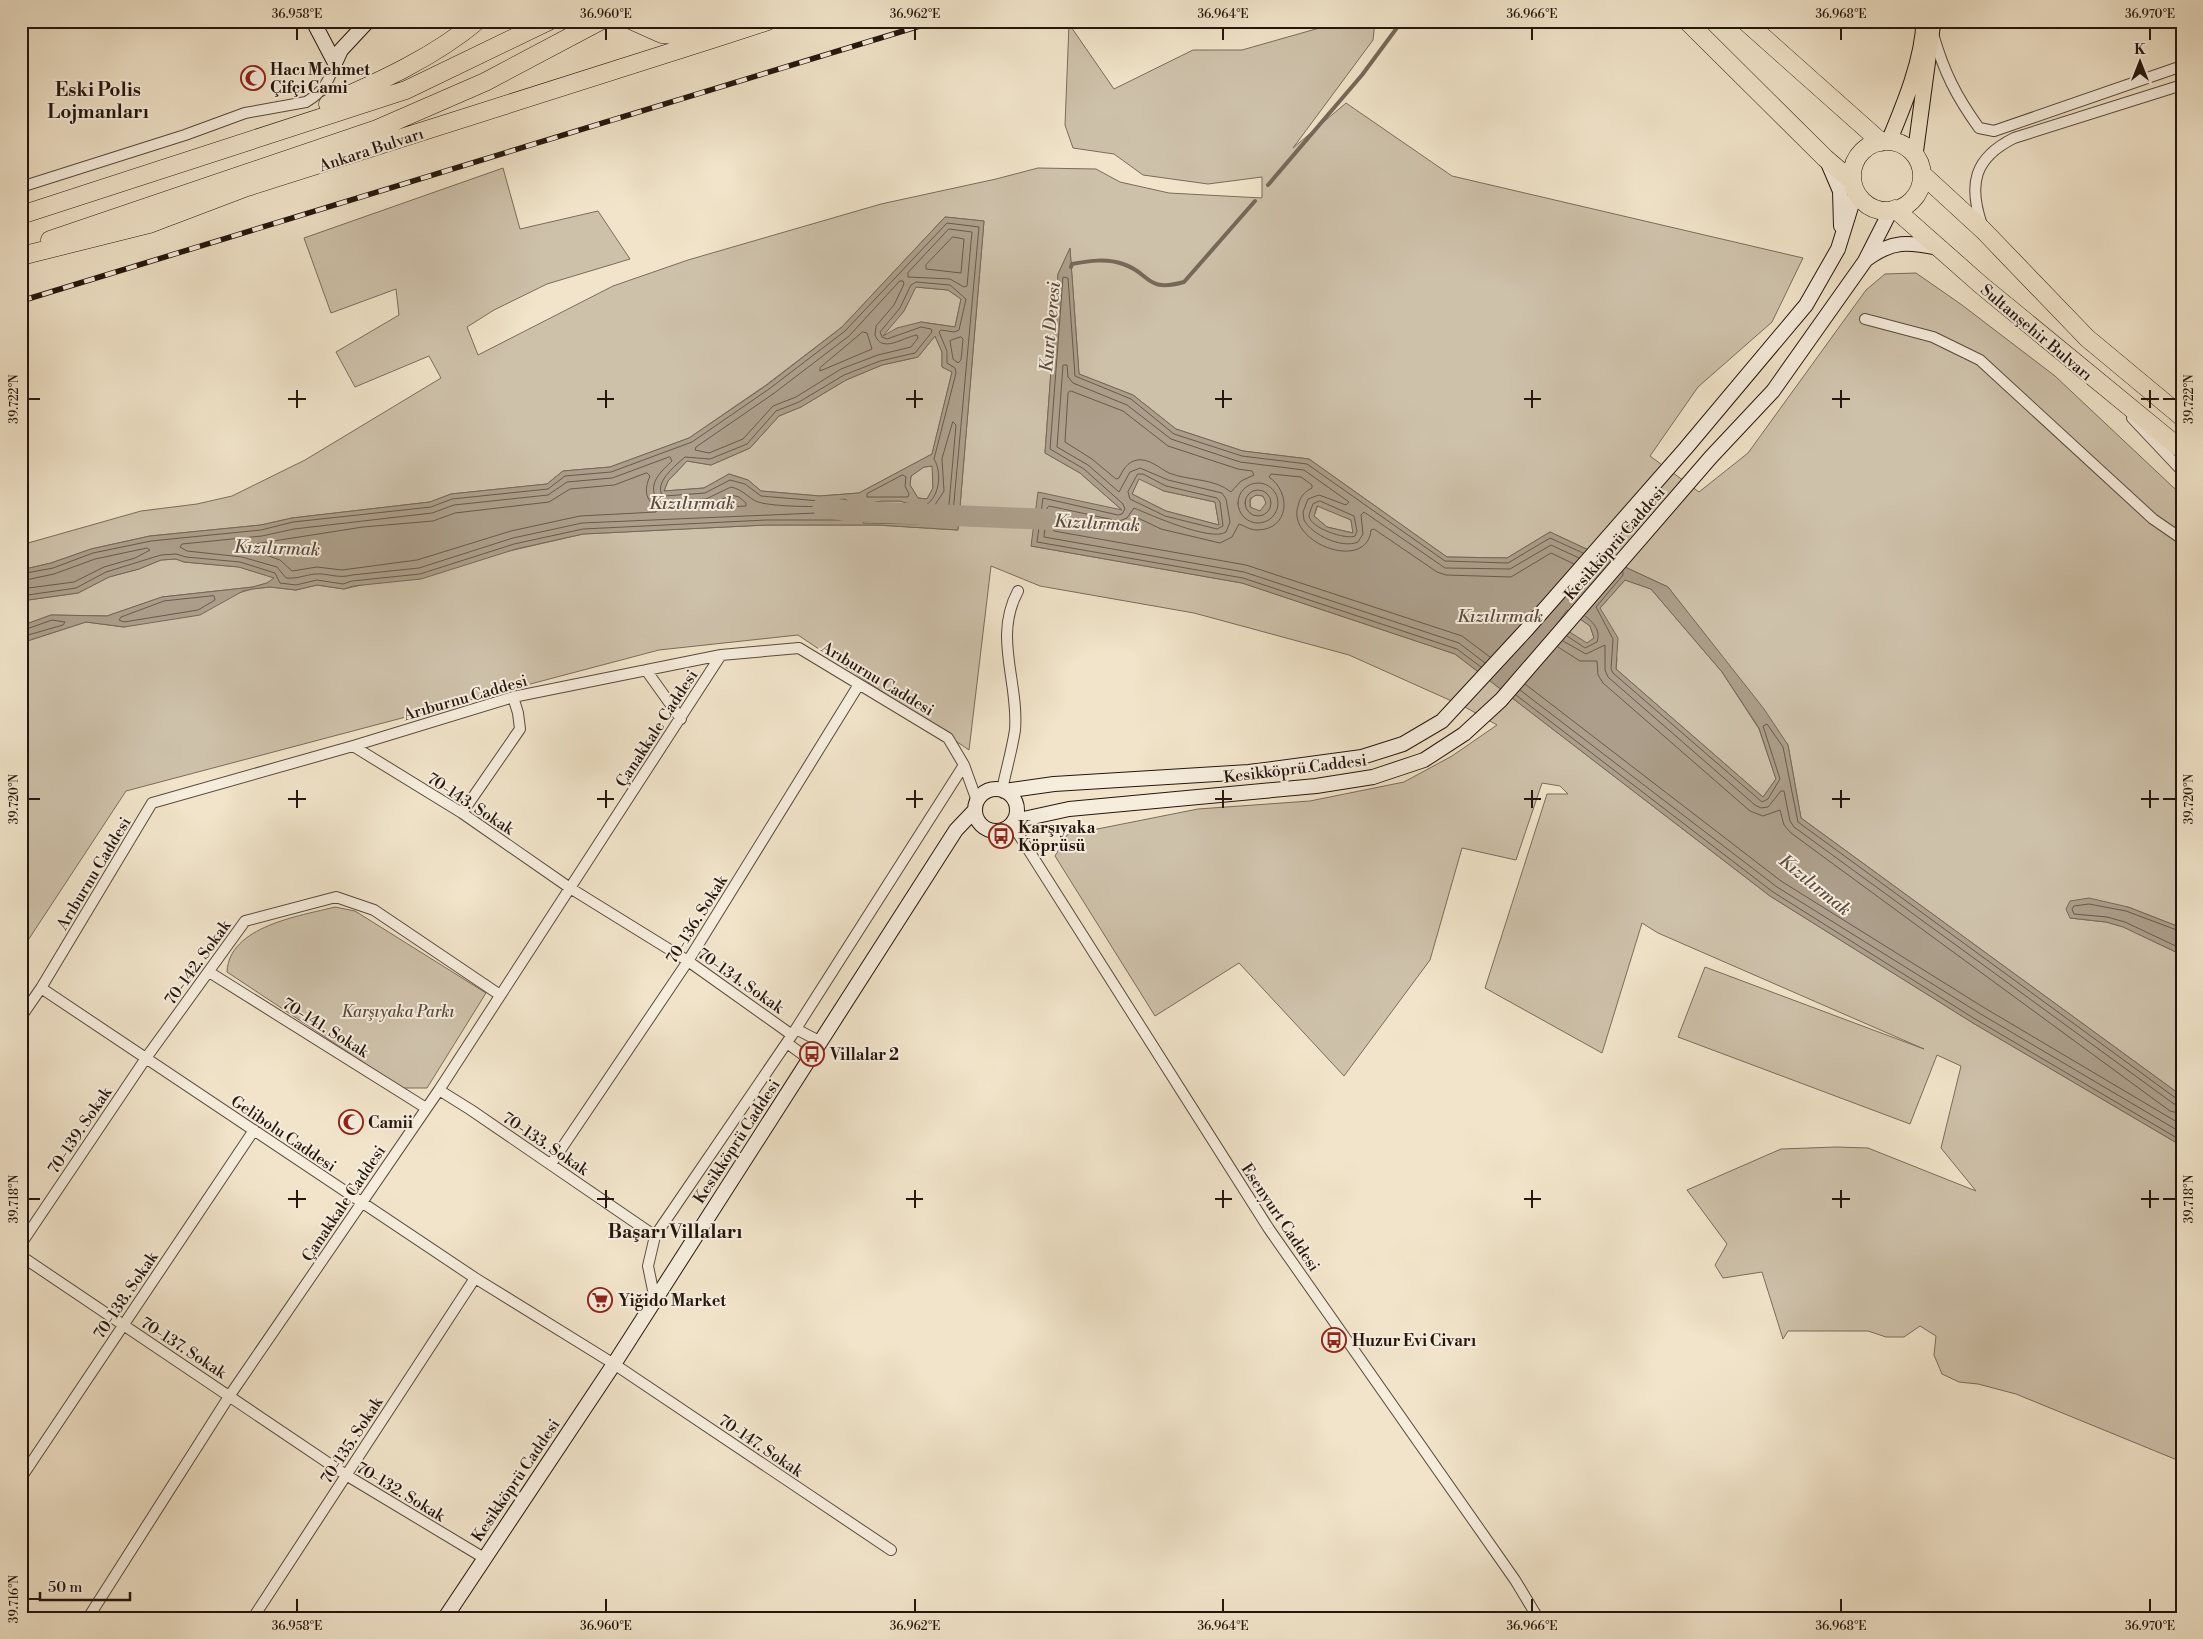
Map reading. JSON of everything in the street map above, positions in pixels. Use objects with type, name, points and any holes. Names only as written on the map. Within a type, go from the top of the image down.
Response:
[{"type":"highway","points":[[228,148],[367,87],[457,38],[477,21]]},
{"type":"highway","points":[[21,216],[406,90],[549,21]]},
{"type":"highway","name":"Ankara Bulvarı","points":[[21,250],[377,128],[485,82],[600,21]]},
{"type":"highway","points":[[633,21],[662,34],[719,37]]},
{"type":"highway","name":"Ankara Bulvarı","points":[[21,256],[149,224],[244,188],[768,21]]},
{"type":"highway","name":"Sultanşehir Bulvarı","points":[[1687,21],[1854,186],[1870,206],[1893,210],[2090,377],[2182,450]]},
{"type":"highway","points":[[1745,21],[1885,141],[1906,146],[1915,155]]},
{"type":"highway","points":[[1854,186],[1854,166],[1859,155],[1869,146],[1885,141]]},
{"type":"highway","name":"Sultanşehir Bulvarı","points":[[1915,155],[1922,174],[1983,230],[2087,338],[2182,417]]},
{"type":"highway","points":[[1893,210],[1907,204],[1916,195],[1922,174]]},
{"type":"main road","points":[[1885,141],[1910,87],[1924,21]]},
{"type":"main road","points":[[1915,155],[1933,27]]},
{"type":"street","points":[[313,21],[335,63]]},
{"type":"street","points":[[21,186],[185,135],[245,113],[306,102],[315,97],[327,84],[341,50],[368,21]]},
{"type":"street","points":[[1933,27],[1942,65],[1953,90],[1979,128],[1994,131],[2037,118],[2182,66]]},
{"type":"street","points":[[1983,230],[1976,206],[1978,169],[1988,154],[2014,138],[2182,85]]},
{"type":"street","points":[[2037,118],[2042,130]]},
{"type":"street","points":[[1825,158],[1834,174],[1842,201],[1839,245]]},
{"type":"street","name":"Kesikköprü Caddesi","points":[[1003,790],[1054,784],[1249,772],[1362,757],[1403,744],[1442,721],[1528,628],[1686,448],[1806,305],[1839,245],[1854,186]]},
{"type":"street","name":"Kesikköprü Caddesi","points":[[1013,823],[1070,809],[1316,786],[1372,777],[1424,760],[1464,734],[1501,700],[1711,457],[1773,391],[1865,261],[1893,210]]},
{"type":"street","points":[[1865,261],[1881,248],[1890,245],[1909,244],[1938,248]]},
{"type":"street","points":[[1865,319],[1933,337],[1980,360],[2146,513],[2182,539]]},
{"type":"street","points":[[2090,377],[2182,471]]},
{"type":"street","points":[[1003,790],[1014,730],[1012,682],[1006,648],[1010,612],[1018,591]]},
{"type":"street","name":"Arıburnu Caddesi","points":[[21,1017],[41,988],[152,803],[353,746],[513,696],[721,654],[799,648],[858,686],[948,738],[964,765],[976,806]]},
{"type":"street","name":"Çanakkale Caddesi","points":[[88,1618],[230,1396],[439,1090],[681,719],[721,654]]},
{"type":"street","points":[[646,670],[681,719]]},
{"type":"street","name":"70-136. Sokak","points":[[551,1164],[688,962],[858,686]]},
{"type":"street","points":[[462,813],[520,729],[513,696]]},
{"type":"street","name":"70-143. Sokak","points":[[353,746],[462,813],[570,888]]},
{"type":"street","name":"Kesikköprü Caddesi","points":[[655,1236],[792,1036],[964,765]]},
{"type":"street","points":[[990,790],[1003,790],[1016,802],[1018,813],[1013,823],[1005,830],[990,831],[978,822],[976,806],[990,790]]},
{"type":"street","name":"Kesikköprü Caddesi","points":[[445,1618],[614,1364],[952,837],[976,806]]},
{"type":"street","name":"Esenyurt Caddesi","points":[[1013,823],[1269,1229],[1515,1580],[1538,1618]]},
{"type":"street","name":"70-134. Sokak","points":[[570,888],[688,962],[792,1036]]},
{"type":"street","name":"70-142. Sokak","points":[[146,1058],[245,922],[336,897],[374,910],[500,995]]},
{"type":"street","name":"70-141. Sokak","points":[[210,972],[426,1108]]},
{"type":"street","name":"Gelibolu Caddesi","points":[[41,988],[475,1278],[614,1364]]},
{"type":"street","points":[[792,1036],[821,1042]]},
{"type":"street","points":[[792,1036],[810,1060]]},
{"type":"street","name":"70-139. Sokak","points":[[21,1244],[146,1058]]},
{"type":"street","name":"70-133. Sokak","points":[[439,1090],[655,1236]]},
{"type":"street","name":"70-138. Sokak","points":[[21,1478],[254,1130]]},
{"type":"street","points":[[655,1236],[648,1266],[655,1300]]},
{"type":"street","name":"70-137. Sokak","points":[[21,1256],[230,1396]]},
{"type":"street","name":"70-135. Sokak","points":[[253,1618],[475,1278]]},
{"type":"street","name":"70-147. Sokak","points":[[614,1364],[891,1550]]},
{"type":"street","name":"70-132. Sokak","points":[[230,1396],[346,1475],[484,1558]]},
{"type":"green space","points":[[1344,21],[1375,21],[1373,40],[1293,148],[1346,103],[1452,176],[1803,258],[1772,322],[1698,387],[1650,456],[1699,492],[1748,453],[1866,290],[1885,274],[1916,273],[1962,305],[2055,376],[2174,488],[2182,493],[2182,928],[2128,907],[2070,918],[2106,922],[2124,927],[2182,955],[2182,1096],[1801,818],[1788,745],[1668,587],[1550,532],[1507,558],[1447,557],[1309,459],[1243,451],[1176,429],[1133,395],[1079,374],[1070,249],[1058,274],[1045,453],[1080,473],[1123,511],[1031,546],[1242,583],[1455,654],[1770,896],[1973,1023],[2182,1146],[2182,1462],[2016,1394],[1978,1384],[1959,1382],[1942,1374],[1934,1355],[1936,1336],[1920,1326],[1904,1337],[1886,1337],[1868,1331],[1788,1331],[1783,1339],[1762,1272],[1723,1278],[1715,1265],[1727,1244],[1687,1190],[1781,1149],[1868,1148],[1976,1191],[1941,1148],[1961,1066],[1937,1055],[1910,1124],[1678,1037],[1705,967],[1924,1049],[1658,933],[1642,923],[1602,1053],[1485,988],[1547,794],[1568,794],[1560,786],[1542,783],[1516,860],[1462,848],[1430,960],[1344,1076],[1239,963],[1155,1016],[1055,856],[1067,835],[1198,809],[1310,801],[1404,782],[1452,756],[1497,725],[1465,707],[1349,655],[1194,613],[1040,586],[991,566],[969,750],[798,635],[659,650],[126,791],[21,951],[21,643],[86,622],[124,627],[252,589],[270,587],[296,590],[317,585],[344,589],[583,534],[766,525],[877,525],[958,530],[984,221],[945,217],[842,327],[766,385],[689,438],[610,467],[563,471],[547,484],[451,494],[430,502],[292,518],[261,525],[150,536],[91,549],[51,563],[21,570],[21,545],[141,511],[197,504],[232,496],[305,460],[441,378],[429,356],[355,387],[336,352],[399,315],[396,289],[331,313],[304,238],[503,168],[520,229],[598,211],[630,259],[547,284],[494,310],[467,327],[478,355],[613,286],[688,260],[881,204],[1038,168],[1096,169],[1120,182],[1169,193],[1262,198],[1262,177],[1208,184],[1143,175],[1114,154],[1073,148],[1065,125],[1069,24],[1114,89],[1193,50],[1242,50]]},
{"type":"green space","points":[[915,287],[948,290],[961,299],[955,327],[921,322],[881,337],[904,311]]},
{"type":"green space","points":[[935,336],[942,352],[942,367],[952,372],[932,454],[859,493],[820,496],[761,491],[748,480],[729,474],[704,488],[664,491],[668,481],[687,461],[711,465],[750,448],[779,416],[801,407],[846,380],[882,365],[918,357]]},
{"type":"green space","points":[[933,466],[933,488],[927,499],[918,498],[910,485],[911,476],[924,467]]},
{"type":"green space","points":[[1139,478],[1164,491],[1215,502],[1219,525],[1166,511],[1132,494]]},
{"type":"green space","points":[[1255,495],[1261,495],[1266,500],[1264,509],[1255,511],[1250,506],[1250,500]]},
{"type":"green space","points":[[882,501],[900,501],[922,508],[919,524],[863,523],[865,518],[854,521],[850,506]]},
{"type":"green space","points":[[1318,505],[1351,520],[1353,533],[1327,527],[1314,516]]},
{"type":"green space","points":[[176,559],[184,562],[239,567],[275,578],[267,583],[253,587],[162,597],[107,616],[51,615],[21,626],[21,601],[78,593],[109,577],[139,569],[161,560]]},
{"type":"green space","points":[[1625,580],[1651,589],[1722,672],[1759,729],[1776,779],[1763,797],[1616,669],[1617,659],[1600,608]]},
{"type":"green space","points":[[1567,609],[1590,626],[1594,638],[1586,644],[1557,624]]},
{"type":"green space","name":"Karşıyaka Parkı","points":[[335,907],[355,911],[486,993],[427,1088],[402,1088],[227,972],[231,956],[240,944],[253,934],[286,919]]},
{"type":"water","name":"Kızılırmak","points":[[945,217],[984,221],[958,530],[877,525],[766,525],[583,534],[516,549],[421,579],[353,586],[344,589],[317,585],[296,590],[270,587],[252,589],[243,591],[200,615],[124,627],[86,622],[21,643],[21,626],[51,615],[107,616],[162,597],[253,587],[267,583],[274,578],[239,567],[184,562],[176,559],[161,560],[139,569],[109,577],[78,593],[21,601],[21,570],[51,563],[91,549],[150,536],[261,525],[292,518],[430,502],[451,494],[547,484],[563,471],[610,467],[689,438],[767,385],[842,327]],"holes":[[[916,287],[948,290],[961,299],[955,327],[921,322],[897,328],[883,336],[904,311]],[[935,336],[942,352],[942,367],[952,372],[932,454],[859,493],[820,496],[761,491],[748,480],[729,474],[704,488],[664,491],[668,481],[687,461],[711,465],[750,448],[779,416],[801,407],[846,380],[882,365],[918,357]],[[932,466],[933,488],[927,499],[918,498],[910,485],[911,476],[924,467]],[[882,501],[900,501],[922,508],[919,524],[863,523],[865,517],[854,521],[850,506]]]},
{"type":"water","name":"Kızılırmak","points":[[1070,248],[1079,374],[1133,395],[1176,429],[1243,451],[1309,459],[1447,557],[1507,558],[1550,532],[1668,587],[1764,709],[1788,745],[1801,818],[2182,1096],[2182,1146],[1973,1023],[1770,896],[1455,654],[1242,583],[1031,546],[1038,492],[1122,510],[1080,473],[1045,453],[1058,274]],"holes":[[[1139,479],[1164,491],[1215,502],[1219,525],[1166,511],[1132,494]],[[1256,495],[1263,496],[1266,503],[1260,511],[1250,507],[1250,499]],[[1317,506],[1351,520],[1353,533],[1327,527],[1314,516]],[[1625,580],[1651,589],[1722,672],[1759,728],[1776,779],[1763,797],[1616,669],[1618,638],[1600,608]],[[1567,610],[1590,626],[1594,638],[1587,643],[1557,624]]]},
{"type":"water","points":[[2089,898],[2128,907],[2182,928],[2182,955],[2123,927],[2106,922],[2070,918],[2066,909],[2070,901]]},
{"type":"waterway","name":"Kurt Deresi","points":[[1268,185],[1362,75],[1402,21]]},
{"type":"waterway","name":"Kurt Deresi","points":[[1071,267],[1072,264],[1110,261],[1132,268],[1155,284],[1171,285],[1184,282],[1255,201]]},
{"type":"waterway","name":"Kızılırmak","points":[[823,507],[848,511],[1062,520]]},
{"type":"railway","points":[[21,301],[936,21]]},
{"type":"place","name":"Hacı Mehmet Çifçi Cami","points":[[253,78]]},
{"type":"place","name":"Karşıyaka Köprüsü","points":[[1001,836]]},
{"type":"place","name":"Villalar 2","points":[[812,1054]]},
{"type":"place","name":"Camii","points":[[351,1122]]},
{"type":"place","name":"Yiğido Market","points":[[600,1300]]},
{"type":"place","name":"Huzur Evi Civarı","points":[[1334,1340]]},
{"type":"district","name":"Eski Polis Lojmanları","points":[[98,100]]},
{"type":"district","name":"Başarı Villaları","points":[[675,1231]]}]
